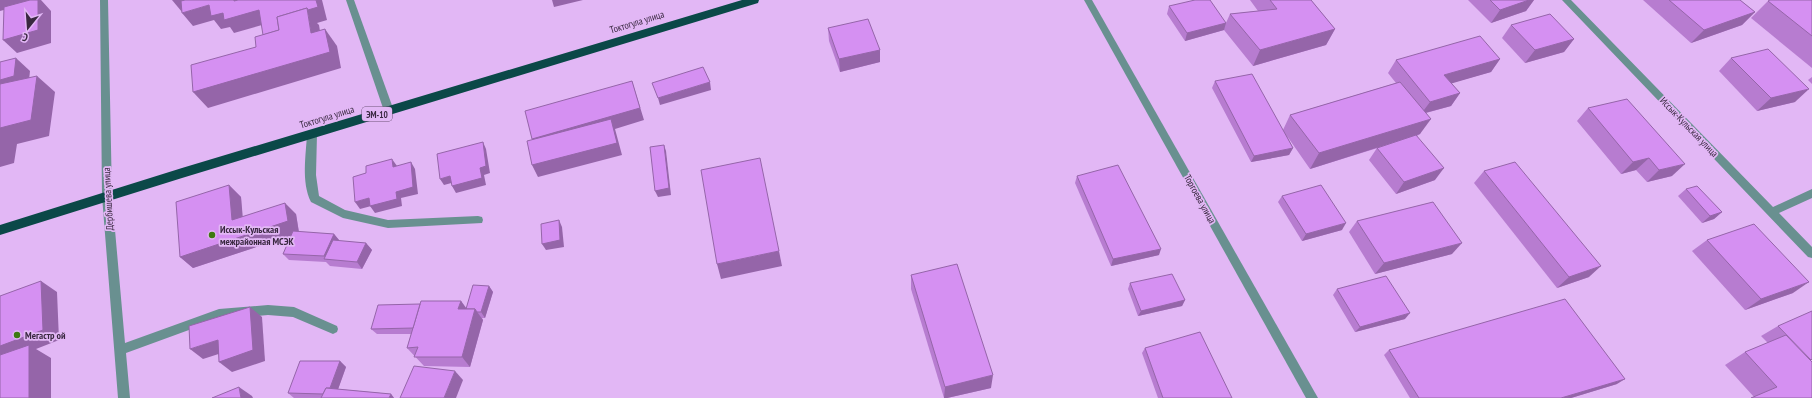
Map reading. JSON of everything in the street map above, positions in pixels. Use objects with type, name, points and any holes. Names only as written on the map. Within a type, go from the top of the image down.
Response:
[{"type":"highway","name":"Токтогула улица","points":[[0,230],[107,196],[754,0]]},
{"type":"street","name":"Дербишева улица","points":[[104,0],[107,196],[124,398]]},
{"type":"street","points":[[350,0],[389,111]]},
{"type":"street","name":"Торгоева улица","points":[[1088,0],[1312,398]]},
{"type":"street","name":"Иссык-Кульская улица","points":[[1566,0],[1812,254]]},
{"type":"street","points":[[312,134],[310,170],[312,190],[315,199],[342,214],[388,224],[478,220]]},
{"type":"street","points":[[1771,212],[1812,194]]},
{"type":"street","points":[[120,350],[219,314],[268,310],[294,312],[333,329]]},
{"type":"building","points":[[30,0],[38,0],[38,30],[3,40],[4,7]]},
{"type":"building","points":[[316,0],[318,7],[308,10],[307,8],[277,17],[279,30],[263,35],[259,10],[224,20],[223,13],[211,16],[209,5],[182,13],[181,1]]},
{"type":"building","points":[[1195,0],[1210,0],[1226,23],[1187,33],[1169,6]]},
{"type":"building","points":[[1270,0],[1311,0],[1335,29],[1260,50],[1230,14],[1277,9]]},
{"type":"building","points":[[1490,0],[1529,0],[1500,10]]},
{"type":"building","points":[[1669,0],[1740,0],[1755,12],[1704,30]]},
{"type":"building","points":[[1812,0],[1812,36],[1768,1]]},
{"type":"building","points":[[307,8],[311,33],[325,29],[330,52],[193,92],[191,65],[256,47],[255,37],[279,30],[277,17]]},
{"type":"building","points":[[1550,14],[1574,39],[1535,50],[1511,25]]},
{"type":"building","points":[[868,19],[880,50],[839,59],[828,28]]},
{"type":"building","points":[[1480,36],[1500,59],[1444,75],[1460,93],[1430,102],[1396,60]]},
{"type":"building","points":[[1768,49],[1809,89],[1771,98],[1731,58]]},
{"type":"building","points":[[16,58],[14,76],[0,80],[0,62]]},
{"type":"building","points":[[703,67],[710,82],[658,98],[652,83]]},
{"type":"building","points":[[1252,74],[1293,148],[1254,156],[1215,81]]},
{"type":"building","points":[[37,76],[31,120],[0,128],[0,84]]},
{"type":"building","points":[[632,81],[640,108],[532,139],[525,111]]},
{"type":"building","points":[[1400,82],[1431,119],[1319,153],[1290,115]]},
{"type":"building","points":[[1627,99],[1685,164],[1659,170],[1649,158],[1633,162],[1588,108]]},
{"type":"building","points":[[611,119],[617,143],[532,165],[527,141]]},
{"type":"building","points":[[1416,135],[1444,168],[1404,182],[1377,148]]},
{"type":"building","points":[[483,142],[486,166],[480,168],[482,178],[452,186],[450,176],[440,179],[437,154]]},
{"type":"building","points":[[664,145],[669,188],[655,191],[650,147]]},
{"type":"building","points":[[760,158],[779,251],[717,264],[701,170]]},
{"type":"building","points":[[392,159],[393,167],[411,162],[413,187],[396,192],[397,199],[370,206],[369,198],[355,202],[353,177],[366,173],[366,166]]},
{"type":"building","points":[[1515,162],[1601,266],[1569,277],[1484,171]]},
{"type":"building","points":[[1118,165],[1161,249],[1113,259],[1077,176]]},
{"type":"building","points":[[229,185],[232,220],[285,203],[288,221],[180,257],[176,202]]},
{"type":"building","points":[[1321,185],[1346,223],[1306,234],[1282,196]]},
{"type":"building","points":[[1697,186],[1722,212],[1710,216],[1686,189]]},
{"type":"building","points":[[1433,202],[1462,243],[1384,263],[1357,221]]},
{"type":"building","points":[[559,220],[560,240],[542,244],[541,224]]},
{"type":"building","points":[[1754,224],[1809,282],[1761,299],[1707,240]]},
{"type":"building","points":[[293,231],[334,234],[324,256],[283,254]]},
{"type":"building","points":[[333,240],[366,243],[357,262],[324,259]]},
{"type":"building","points":[[957,264],[993,375],[945,387],[911,275]]},
{"type":"building","points":[[1172,274],[1185,300],[1141,311],[1130,283]]},
{"type":"building","points":[[1386,276],[1410,313],[1360,327],[1337,289]]},
{"type":"building","points":[[41,281],[43,330],[0,346],[0,296]]},
{"type":"building","points":[[473,285],[489,286],[481,312],[477,312],[475,309],[466,309]]},
{"type":"building","points":[[1565,299],[1625,379],[1561,398],[1419,398],[1389,350]]},
{"type":"building","points":[[421,301],[461,301],[458,309],[475,309],[462,357],[414,357],[418,347],[407,348]]},
{"type":"building","points":[[420,304],[413,328],[371,329],[378,305]]},
{"type":"building","points":[[250,307],[253,350],[219,362],[218,340],[190,349],[189,326]]},
{"type":"building","points":[[1812,311],[1812,359],[1811,360],[1778,326]]},
{"type":"building","points":[[1200,332],[1232,398],[1163,398],[1145,348]]},
{"type":"building","points":[[1786,335],[1812,362],[1812,398],[1751,398],[1777,387],[1745,352]]},
{"type":"building","points":[[29,345],[29,398],[0,398],[0,355]]},
{"type":"building","points":[[300,361],[340,361],[330,388],[326,388],[323,394],[288,393]]},
{"type":"building","points":[[414,366],[455,371],[444,398],[400,398]]},
{"type":"building","points":[[239,387],[241,398],[212,398]]},
{"type":"building","points":[[326,388],[391,394],[389,398],[321,398]]},
{"type":"place","name":"Иссык-Кульская межрайонная МСЭК","points":[[212,235]]},
{"type":"place","name":"Мегастр ой","points":[[17,335]]}]
